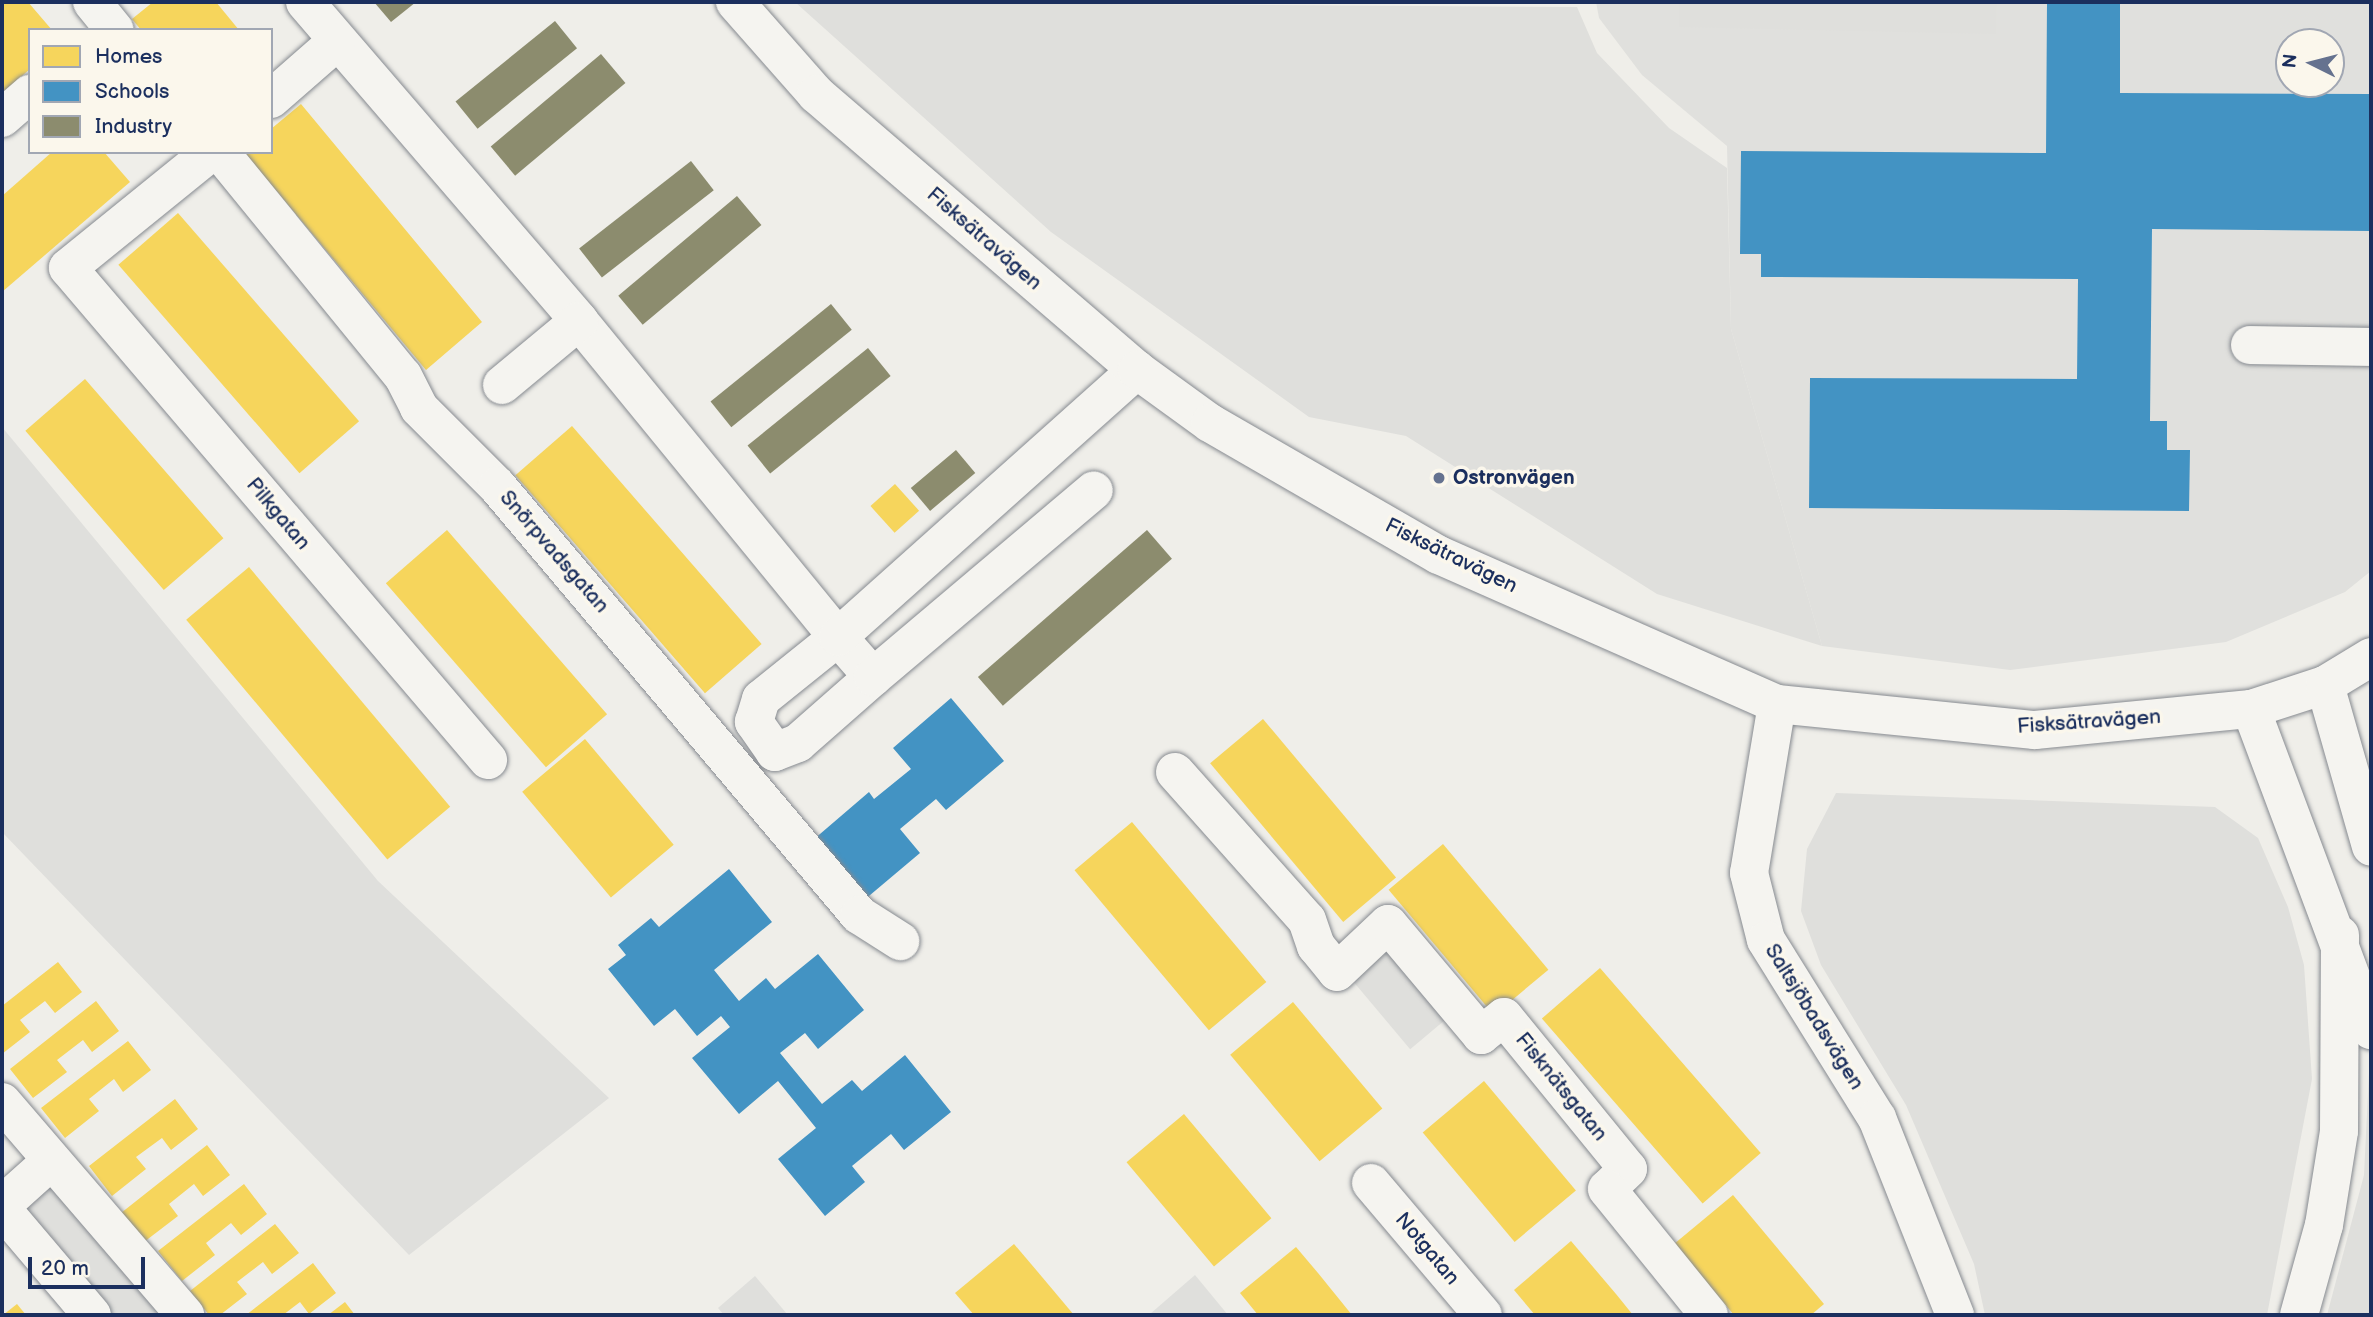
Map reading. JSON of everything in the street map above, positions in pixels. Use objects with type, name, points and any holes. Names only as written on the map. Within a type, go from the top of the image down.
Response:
[{"type":"main road","points":[[305,2],[336,42],[579,321],[873,677]]},
{"type":"main road","name":"Fisksätravägen","points":[[735,2],[816,94],[1137,370],[1210,423],[1439,555],[1777,704],[2035,730],[2251,709],[2325,685],[2371,657]]},
{"type":"main road","points":[[273,97],[336,42]]},
{"type":"main road","points":[[2,118],[28,96]]},
{"type":"main road","name":"Pilkgatan","points":[[209,154],[68,268],[488,760]]},
{"type":"main road","name":"Snörpvadsgatan","points":[[222,154],[403,376],[419,408],[497,486],[859,915],[900,941]]},
{"type":"main road","points":[[502,385],[579,321]]},
{"type":"main road","points":[[2250,345],[2371,346]]},
{"type":"main road","points":[[1094,490],[790,749],[775,752],[754,722],[761,699],[838,636],[1137,370]]},
{"type":"main road","points":[[2325,685],[2371,847]]},
{"type":"main road","name":"Saltsjöbadsvägen","points":[[1777,704],[1749,873],[1766,940],[1877,1118],[1955,1315]]},
{"type":"main road","points":[[2251,709],[2340,935],[2371,1030]]},
{"type":"main road","name":"Fisknätsgatan","points":[[1175,772],[1307,920],[1316,946],[1337,972],[1388,924],[1481,1035],[1504,1017],[1628,1169],[1607,1189],[1709,1315]]},
{"type":"main road","points":[[2299,1315],[2324,1225],[2339,1131],[2340,935]]},
{"type":"main road","points":[[2,1102],[185,1315]]},
{"type":"main road","points":[[51,1161],[2,1207],[92,1315]]},
{"type":"main road","name":"Notgatan","points":[[1371,1184],[1483,1315]]},
{"type":"shaded area","points":[[795,2],[1577,7],[1597,53],[1669,128],[1727,168],[1731,329],[1822,646],[1657,594],[1406,436],[1309,417],[1051,232]]},
{"type":"shaded area","points":[[1596,2],[2371,2],[2371,571],[2345,592],[2226,642],[2010,670],[1822,646],[1731,329],[1727,146],[1642,75],[1599,18]]},
{"type":"shaded area","points":[[1679,2],[1997,2],[1996,34],[1679,27]]},
{"type":"shaded area","points":[[2,427],[378,881],[609,1098],[409,1255],[2,832]]},
{"type":"shaded area","points":[[1836,793],[2215,807],[2258,838],[2288,907],[2304,965],[2312,1079],[2267,1315],[1985,1315],[1974,1264],[1906,1105],[1821,965],[1801,911],[1807,849]]},
{"type":"shaded area","points":[[1393,937],[1455,1011],[1410,1049],[1348,975]]},
{"type":"shaded area","points":[[2369,1073],[2371,1315],[2327,1315],[2364,1175]]},
{"type":"shaded area","points":[[62,1174],[163,1309],[155,1315],[92,1315],[13,1210]]},
{"type":"shaded area","points":[[1195,1275],[1228,1315],[1150,1314]]},
{"type":"shaded area","points":[[755,1276],[787,1314],[724,1315],[718,1308]]},
{"type":"building: Homes","points":[[2,2],[28,2],[50,28],[28,28],[28,71],[2,93]]},
{"type":"building: Homes","points":[[153,2],[216,2],[237,28],[139,28],[132,19]]},
{"type":"building: Homes","points":[[301,104],[482,322],[426,370],[246,154],[273,154],[273,127]]},
{"type":"building: Homes","points":[[50,154],[106,154],[130,182],[2,292],[2,196]]},
{"type":"building: Homes","points":[[178,213],[359,421],[299,473],[118,265]]},
{"type":"building: Homes","points":[[85,379],[223,538],[164,590],[25,431]]},
{"type":"building: Homes","points":[[572,426],[762,644],[705,693],[515,475]]},
{"type":"building: Homes","points":[[895,484],[919,511],[895,533],[870,506]]},
{"type":"building: Homes","points":[[447,530],[607,714],[546,767],[386,583]]},
{"type":"building: Homes","points":[[249,567],[450,807],[387,859],[186,620]]},
{"type":"building: Homes","points":[[1263,719],[1396,878],[1343,922],[1210,763]]},
{"type":"building: Homes","points":[[585,739],[674,845],[611,897],[522,792]]},
{"type":"building: Homes","points":[[1132,822],[1266,982],[1209,1030],[1075,870]]},
{"type":"building: Homes","points":[[1443,844],[1548,970],[1494,1015],[1389,890]]},
{"type":"building: Homes","points":[[58,962],[82,992],[55,1013],[45,1001],[20,1020],[30,1032],[2,1054],[2,1006]]},
{"type":"building: Homes","points":[[1600,968],[1761,1153],[1703,1203],[1542,1019]]},
{"type":"building: Homes","points":[[96,1001],[119,1031],[92,1052],[83,1040],[57,1060],[67,1072],[33,1098],[10,1069]]},
{"type":"building: Homes","points":[[1293,1002],[1382,1108],[1320,1161],[1230,1055]]},
{"type":"building: Homes","points":[[128,1041],[151,1070],[123,1092],[114,1079],[89,1099],[99,1111],[65,1138],[41,1108]]},
{"type":"building: Homes","points":[[1484,1081],[1576,1191],[1515,1242],[1423,1132]]},
{"type":"building: Homes","points":[[175,1099],[198,1129],[171,1150],[162,1138],[136,1157],[146,1169],[112,1196],[89,1166]]},
{"type":"building: Homes","points":[[1184,1114],[1271,1218],[1214,1266],[1127,1162]]},
{"type":"building: Homes","points":[[207,1145],[230,1175],[203,1196],[194,1184],[169,1204],[178,1216],[144,1242],[121,1213]]},
{"type":"building: Homes","points":[[244,1184],[267,1214],[241,1235],[231,1223],[206,1243],[215,1255],[182,1281],[158,1251]]},
{"type":"building: Homes","points":[[1733,1195],[1824,1304],[1811,1315],[1734,1315],[1674,1244]]},
{"type":"building: Homes","points":[[275,1224],[299,1253],[272,1274],[263,1262],[237,1282],[247,1294],[220,1315],[209,1315],[190,1291]]},
{"type":"building: Homes","points":[[1571,1241],[1633,1315],[1535,1315],[1514,1290]]},
{"type":"building: Homes","points":[[1014,1244],[1074,1315],[974,1315],[955,1293]]},
{"type":"building: Homes","points":[[1296,1247],[1352,1315],[1258,1315],[1240,1293]]},
{"type":"building: Homes","points":[[313,1263],[336,1293],[309,1314],[300,1302],[283,1315],[246,1315]]},
{"type":"building: Homes","points":[[345,1302],[355,1315],[328,1315]]},
{"type":"building: Homes","points":[[17,1304],[26,1315],[3,1315]]},
{"type":"building: Schools","points":[[2047,2],[2120,2],[2120,93],[2275,94],[2275,98],[2345,98],[2345,94],[2371,94],[2371,231],[2152,229],[2150,421],[2167,421],[2167,450],[2190,450],[2189,511],[1809,508],[1810,378],[2077,379],[2078,279],[1761,277],[1761,254],[1740,254],[1741,151],[2046,153]]},
{"type":"building: Schools","points":[[951,698],[1004,761],[946,810],[936,799],[900,829],[920,853],[863,901],[813,840],[869,792],[874,799],[911,769],[893,748]]},
{"type":"building: Schools","points":[[729,869],[772,922],[714,970],[739,1001],[766,978],[775,989],[818,954],[864,1010],[818,1049],[805,1033],[780,1053],[822,1104],[852,1080],[862,1091],[905,1055],[951,1112],[904,1150],[891,1134],[852,1166],[865,1182],[825,1216],[778,1159],[816,1128],[778,1081],[739,1114],[692,1058],[730,1027],[721,1016],[697,1036],[675,1009],[654,1026],[608,969],[626,955],[618,945],[651,918],[659,927]]},
{"type":"building: Industry","points":[[374,2],[416,2],[391,22]]},
{"type":"building: Industry","points":[[555,21],[577,48],[478,129],[456,102]]},
{"type":"building: Industry","points":[[601,54],[625,83],[515,176],[491,147]]},
{"type":"building: Industry","points":[[691,161],[714,190],[602,278],[579,248]]},
{"type":"building: Industry","points":[[737,196],[761,225],[643,325],[618,296]]},
{"type":"building: Industry","points":[[831,304],[852,330],[731,427],[711,402]]},
{"type":"building: Industry","points":[[868,348],[891,376],[770,474],[748,446]]},
{"type":"building: Industry","points":[[956,450],[975,473],[930,511],[911,488]]},
{"type":"building: Industry","points":[[1147,530],[1172,559],[1003,706],[978,677]]},
{"type":"place","name":"Ostronvägen","points":[[1439,478]]}]
